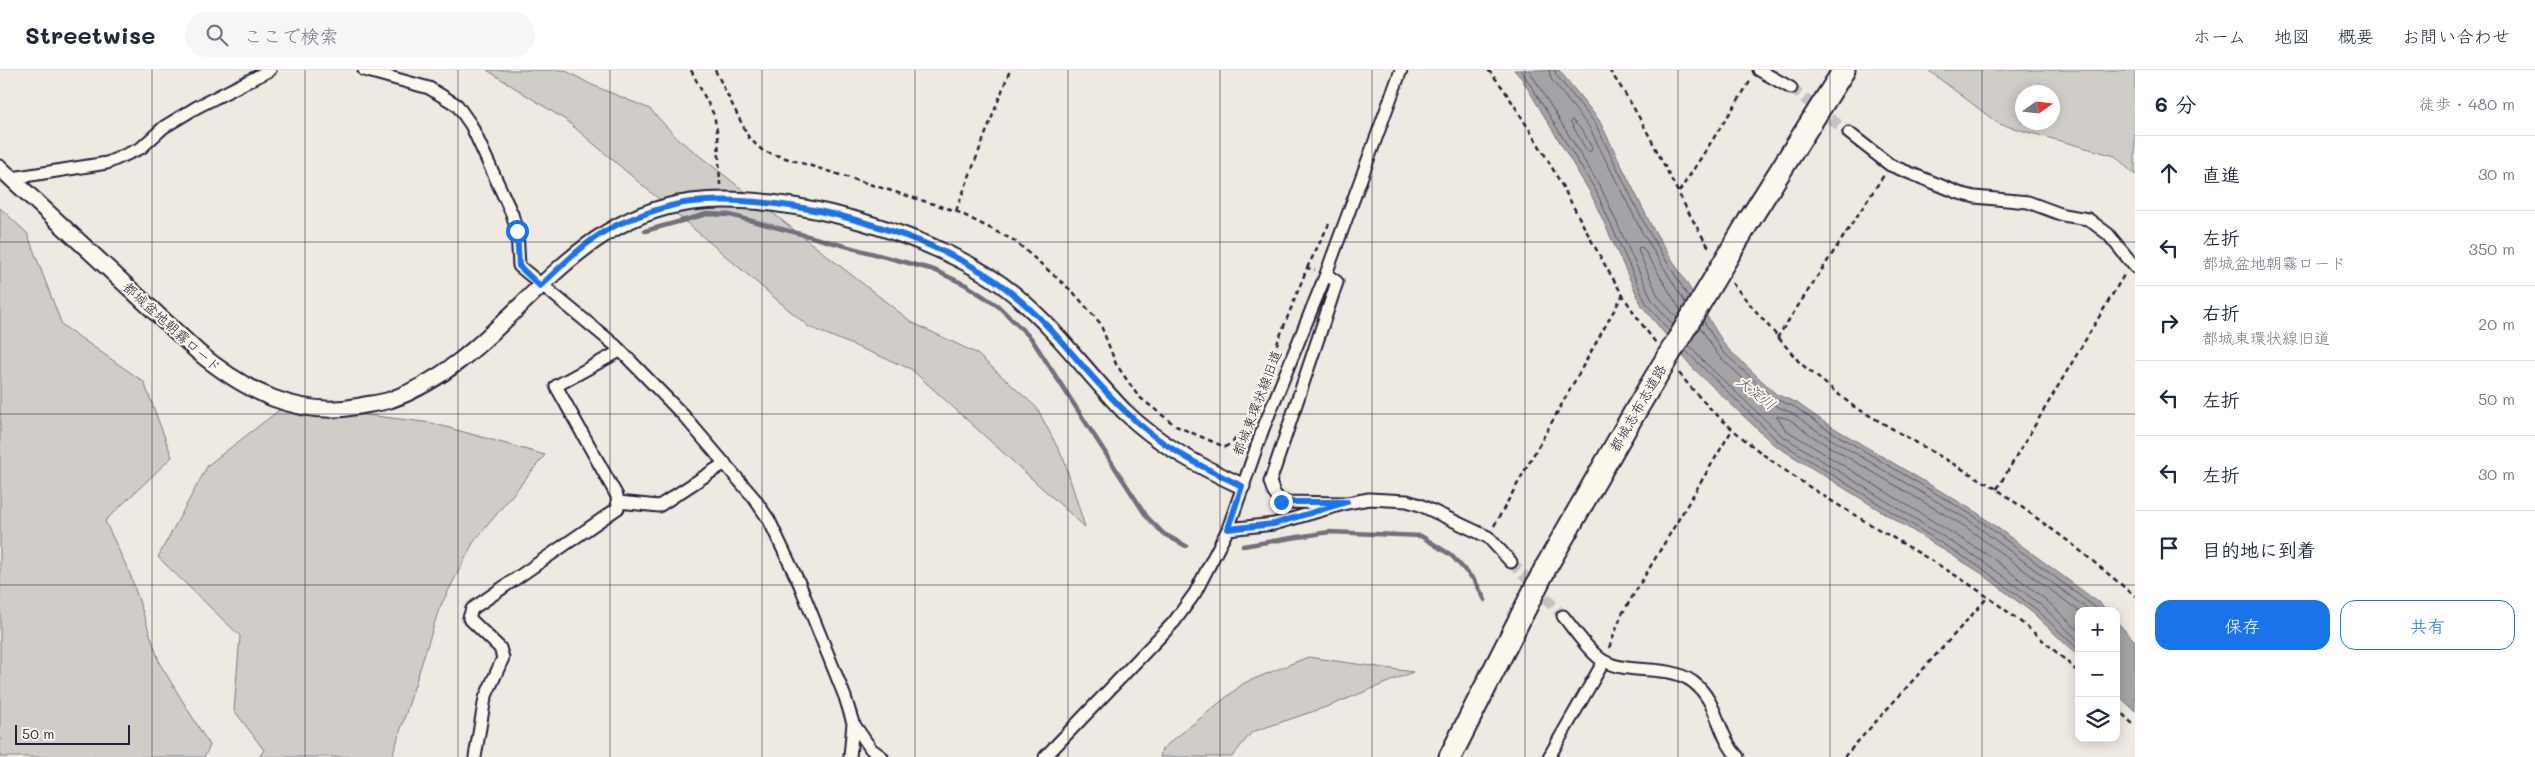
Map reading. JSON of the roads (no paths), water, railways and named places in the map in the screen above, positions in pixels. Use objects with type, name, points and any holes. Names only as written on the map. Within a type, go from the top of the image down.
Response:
[{"type":"highway","name":"都城志布志道路","points":[[1450,757],[1546,567],[1636,410],[1750,219],[1844,70]]},
{"type":"street","points":[[12,178],[107,163],[141,148],[172,122],[270,70]]},
{"type":"street","points":[[364,70],[429,88],[457,105],[471,125],[512,214],[517,231],[519,266],[540,286],[620,350],[684,416],[754,498],[769,520],[800,585],[845,697],[853,723],[871,749],[882,757]]},
{"type":"street","name":"都城東環状線旧道","points":[[1045,757],[1174,622],[1195,593],[1228,529],[1242,486],[1326,274],[1401,70]]},
{"type":"street","points":[[1756,74],[1791,88]]},
{"type":"street","points":[[1849,133],[1890,165],[1959,193],[1975,197],[2028,202],[2063,215],[2088,219],[2108,234],[2133,265]]},
{"type":"street","name":"都城盆地朝霧ロード","points":[[0,168],[225,375],[263,396],[315,409],[346,409],[388,401],[442,374],[477,345],[578,250],[620,224],[690,202],[720,200],[747,200],[797,207],[855,221],[909,236],[964,261],[1019,299],[1044,322],[1124,411],[1160,441],[1199,466],[1242,486]]},
{"type":"street","points":[[1326,274],[1338,282],[1270,482],[1274,493],[1281,502],[1347,502],[1369,499],[1407,501],[1420,505],[1488,537],[1511,562]]},
{"type":"street","points":[[475,757],[485,698],[503,658],[500,648],[469,618],[472,609],[618,508],[617,496],[556,386],[620,350]]},
{"type":"street","points":[[618,502],[659,506],[725,463]]},
{"type":"street","points":[[1228,529],[1274,524],[1347,502]]},
{"type":"street","points":[[1563,616],[1604,661],[1622,667],[1675,672],[1691,681],[1702,690],[1710,702],[1718,717],[1728,746],[1738,757]]},
{"type":"street","points":[[1549,757],[1604,661]]},
{"type":"street","points":[[850,757],[853,723]]},
{"type":"water","name":"大淀川","points":[[1514,70],[1559,70],[1599,120],[1652,227],[1726,347],[1776,394],[1797,403],[1824,422],[1976,512],[2102,605],[2104,607],[2075,607],[2075,653],[2034,614],[1981,573],[1773,444],[1692,367],[1642,306],[1591,194],[1522,79]]},
{"type":"water","points":[[2120,625],[2135,641],[2135,711],[2120,697]]},
{"type":"waterway","points":[[645,231],[707,214],[730,215],[934,270],[966,285],[998,306],[1031,338],[1147,517],[1164,534],[1186,546]]},
{"type":"waterway","points":[[1243,546],[1329,532],[1421,536],[1451,555],[1475,581],[1485,600]]},
{"type":"tunnel","points":[[1791,88],[1849,133]]},
{"type":"tunnel","points":[[1511,562],[1563,616]]}]
